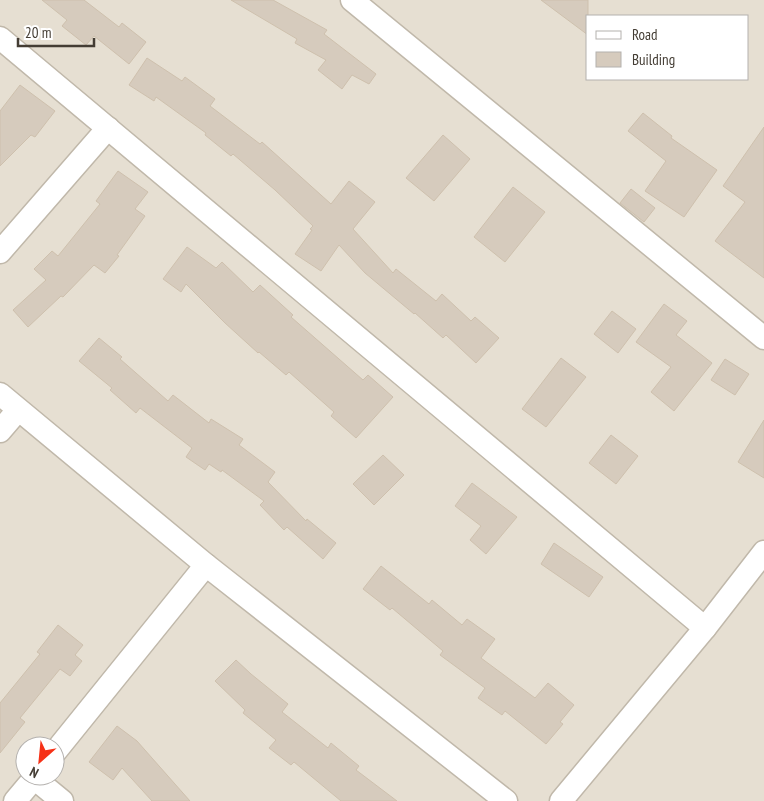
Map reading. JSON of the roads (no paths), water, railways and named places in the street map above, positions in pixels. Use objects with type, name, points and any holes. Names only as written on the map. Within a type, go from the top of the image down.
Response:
[{"type":"street","points":[[352,0],[764,338]]},
{"type":"street","points":[[0,38],[705,628]]},
{"type":"street","points":[[0,252],[108,128]]},
{"type":"street","points":[[0,394],[206,565],[506,801]]},
{"type":"street","points":[[0,432],[18,410]]},
{"type":"street","points":[[561,801],[705,628],[764,552]]},
{"type":"street","points":[[65,740],[206,565]]},
{"type":"street","points":[[15,801],[28,786]]},
{"type":"street","points":[[45,786],[62,801]]}]
